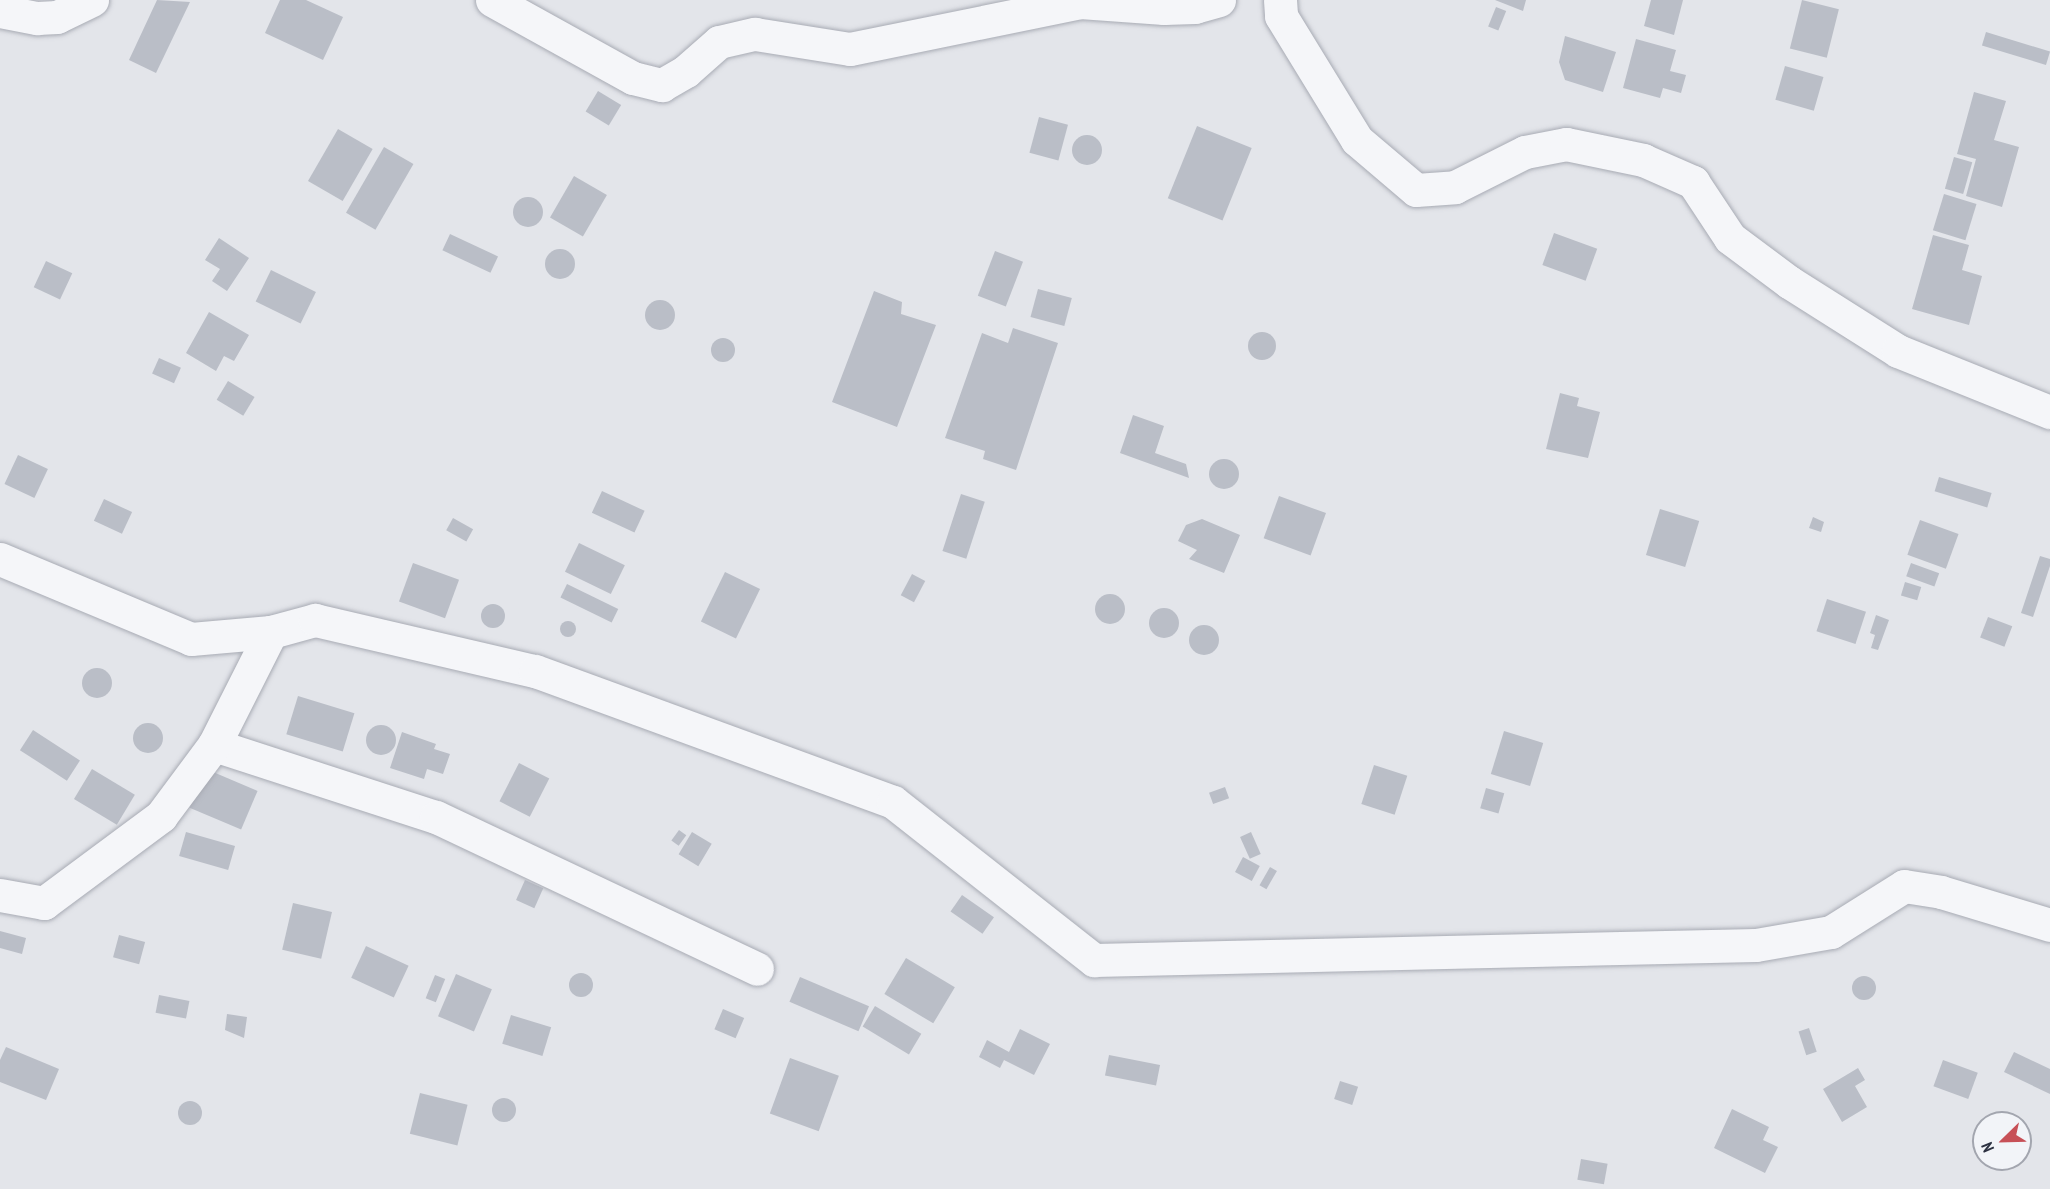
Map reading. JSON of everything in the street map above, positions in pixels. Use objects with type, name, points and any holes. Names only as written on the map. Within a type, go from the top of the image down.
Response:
[{"type":"street","points":[[0,11],[37,18],[57,17],[92,0]]},
{"type":"street","points":[[492,0],[633,78],[662,85],[686,71],[719,42],[755,34],[850,49],[1080,2],[1164,8],[1195,7],[1219,0]]},
{"type":"street","points":[[1280,0],[1281,16],[1357,140],[1416,190],[1455,187],[1525,152],[1566,144],[1643,160],[1693,182],[1730,238],[1789,282],[1898,351],[2050,412]]},
{"type":"street","points":[[0,559],[191,639],[271,632],[315,620],[535,671],[893,802],[1094,960],[1756,945],[1831,932],[1904,886],[1941,892],[2050,925]]},
{"type":"street","points":[[0,895],[44,903],[161,816],[214,745],[271,632]]},
{"type":"street","points":[[214,745],[436,817],[757,969]]},
{"type":"building","points":[[157,0],[190,2],[156,73],[129,60]]},
{"type":"building","points":[[280,0],[306,0],[343,17],[323,60],[265,33]]},
{"type":"building","points":[[1495,0],[1526,0],[1523,11]]},
{"type":"building","points":[[1651,0],[1683,0],[1674,35],[1644,26]]},
{"type":"building","points":[[1802,0],[1839,9],[1827,58],[1790,49]]},
{"type":"building","points":[[1496,7],[1506,11],[1498,31],[1488,26]]},
{"type":"building","points":[[1986,32],[2050,52],[2046,65],[1982,45]]},
{"type":"building","points":[[1565,36],[1616,52],[1603,92],[1565,80],[1559,62]]},
{"type":"building","points":[[1636,39],[1676,50],[1670,71],[1686,75],[1681,93],[1663,88],[1660,98],[1623,88]]},
{"type":"building","points":[[1785,66],[1823,77],[1814,111],[1775,100]]},
{"type":"building","points":[[598,91],[621,105],[609,125],[586,112]]},
{"type":"building","points":[[1974,92],[2006,101],[1994,140],[2019,147],[2002,207],[1966,196],[1976,159],[1957,154]]},
{"type":"building","points":[[1039,117],[1068,125],[1058,161],[1029,153]]},
{"type":"building","points":[[1197,126],[1252,148],[1222,220],[1168,198]]},
{"type":"building","points":[[338,129],[373,149],[343,201],[308,181]]},
{"type":"building","points":[[1087,135],[1098,139],[1102,150],[1098,161],[1087,165],[1076,161],[1072,150],[1076,139]]},
{"type":"building","points":[[384,147],[413,164],[375,230],[346,213]]},
{"type":"building","points":[[1954,157],[1972,162],[1963,194],[1945,189]]},
{"type":"building","points":[[574,176],[607,195],[583,237],[550,218]]},
{"type":"building","points":[[1944,194],[1977,204],[1965,240],[1933,230]]},
{"type":"building","points":[[528,197],[539,201],[543,212],[539,223],[528,227],[517,223],[513,212],[517,201]]},
{"type":"building","points":[[1554,233],[1597,249],[1586,281],[1542,265]]},
{"type":"building","points":[[450,234],[498,256],[490,273],[442,250]]},
{"type":"building","points":[[1933,235],[1969,245],[1962,270],[1982,276],[1969,325],[1912,309]]},
{"type":"building","points":[[219,238],[249,258],[227,291],[212,281],[220,269],[205,260]]},
{"type":"building","points":[[560,249],[571,253],[575,264],[571,275],[560,279],[549,275],[545,264],[549,253]]},
{"type":"building","points":[[995,251],[1023,262],[1006,307],[978,296]]},
{"type":"building","points":[[46,261],[72,273],[60,300],[34,287]]},
{"type":"building","points":[[271,270],[316,292],[301,323],[256,301]]},
{"type":"building","points":[[1038,289],[1072,298],[1064,326],[1030,317]]},
{"type":"building","points":[[874,291],[902,302],[901,314],[936,325],[897,427],[832,402]]},
{"type":"building","points":[[660,300],[671,304],[675,315],[671,326],[660,330],[649,326],[645,315],[649,304]]},
{"type":"building","points":[[209,312],[249,335],[234,361],[224,356],[216,371],[186,353]]},
{"type":"building","points":[[1013,328],[1058,343],[1016,470],[983,459],[985,451],[945,438],[982,333],[1008,343]]},
{"type":"building","points":[[1262,332],[1272,336],[1276,346],[1272,356],[1262,360],[1252,356],[1248,346],[1252,336]]},
{"type":"building","points":[[723,338],[731,342],[735,350],[731,358],[723,362],[715,358],[711,350],[715,342]]},
{"type":"building","points":[[159,358],[181,368],[174,383],[152,374]]},
{"type":"building","points":[[228,381],[255,397],[243,416],[217,400]]},
{"type":"building","points":[[1560,393],[1579,398],[1577,406],[1600,412],[1588,458],[1546,449]]},
{"type":"building","points":[[1133,415],[1164,426],[1155,453],[1186,464],[1189,478],[1120,453]]},
{"type":"building","points":[[18,455],[48,469],[34,498],[4,484]]},
{"type":"building","points":[[1224,459],[1235,463],[1239,474],[1235,485],[1224,489],[1213,485],[1209,474],[1213,463]]},
{"type":"building","points":[[1939,477],[1992,493],[1987,507],[1935,491]]},
{"type":"building","points":[[602,491],[645,511],[634,533],[592,513]]},
{"type":"building","points":[[961,494],[985,502],[966,559],[942,551]]},
{"type":"building","points":[[1279,496],[1326,513],[1311,555],[1264,538]]},
{"type":"building","points":[[104,499],[132,512],[122,534],[94,521]]},
{"type":"building","points":[[1660,509],[1699,521],[1685,567],[1646,555]]},
{"type":"building","points":[[1813,517],[1824,522],[1821,532],[1809,528]]},
{"type":"building","points":[[453,518],[473,529],[466,541],[446,530]]},
{"type":"building","points":[[1202,519],[1240,535],[1224,573],[1189,559],[1197,550],[1178,541],[1186,525]]},
{"type":"building","points":[[1920,520],[1959,534],[1946,569],[1907,555]]},
{"type":"building","points":[[579,543],[625,565],[611,594],[565,572]]},
{"type":"building","points":[[2040,556],[2050,559],[2050,566],[2033,617],[2021,613]]},
{"type":"building","points":[[413,563],[459,580],[445,618],[399,602]]},
{"type":"building","points":[[1911,563],[1939,573],[1934,586],[1906,576]]},
{"type":"building","points":[[725,572],[760,589],[736,639],[701,621]]},
{"type":"building","points":[[912,574],[925,581],[914,602],[901,595]]},
{"type":"building","points":[[1905,582],[1921,587],[1917,600],[1901,595]]},
{"type":"building","points":[[567,584],[618,609],[612,622],[560,597]]},
{"type":"building","points":[[1110,594],[1121,598],[1125,609],[1121,620],[1110,624],[1099,620],[1095,609],[1099,598]]},
{"type":"building","points":[[1827,599],[1866,612],[1855,644],[1816,631]]},
{"type":"building","points":[[493,604],[501,608],[505,616],[501,624],[493,628],[485,624],[481,616],[485,608]]},
{"type":"building","points":[[1164,608],[1175,612],[1179,623],[1175,634],[1164,638],[1153,634],[1149,623],[1153,612]]},
{"type":"building","points":[[1876,615],[1889,620],[1878,650],[1871,648],[1875,635],[1870,633]]},
{"type":"building","points":[[1988,617],[2012,626],[2004,647],[1980,638]]},
{"type":"building","points":[[565,621],[571,621],[576,629],[574,635],[565,637],[560,632],[560,626]]},
{"type":"building","points":[[1204,625],[1215,629],[1219,640],[1215,651],[1204,655],[1193,651],[1189,640],[1193,629]]},
{"type":"building","points":[[97,668],[108,672],[112,683],[108,694],[97,698],[86,694],[82,683],[86,672]]},
{"type":"building","points":[[298,696],[354,713],[343,752],[286,734]]},
{"type":"building","points":[[148,723],[159,727],[163,738],[159,749],[148,753],[137,749],[133,738],[137,727]]},
{"type":"building","points":[[381,725],[392,729],[396,740],[392,751],[381,755],[370,751],[366,740],[370,729]]},
{"type":"building","points":[[33,730],[80,760],[67,781],[20,750]]},
{"type":"building","points":[[1504,731],[1543,743],[1530,786],[1491,774]]},
{"type":"building","points":[[402,732],[436,744],[434,749],[450,754],[443,774],[427,769],[424,779],[390,768]]},
{"type":"building","points":[[519,763],[549,778],[530,817],[499,801]]},
{"type":"building","points":[[1374,765],[1407,776],[1395,815],[1361,804]]},
{"type":"building","points":[[92,769],[135,795],[117,825],[74,799]]},
{"type":"building","points":[[206,769],[258,791],[241,830],[190,808]]},
{"type":"building","points":[[1225,787],[1229,798],[1213,804],[1209,793]]},
{"type":"building","points":[[1486,788],[1504,793],[1498,813],[1480,808]]},
{"type":"building","points":[[679,830],[686,835],[679,846],[671,841]]},
{"type":"building","points":[[186,832],[235,846],[228,870],[179,856]]},
{"type":"building","points":[[692,832],[712,844],[698,866],[679,854]]},
{"type":"building","points":[[1251,832],[1261,854],[1250,859],[1240,837]]},
{"type":"building","points":[[1243,857],[1260,866],[1252,881],[1235,872]]},
{"type":"building","points":[[1270,867],[1277,871],[1266,889],[1260,885]]},
{"type":"building","points":[[525,880],[543,888],[534,908],[516,900]]},
{"type":"building","points":[[962,895],[994,917],[982,934],[951,911]]},
{"type":"building","points":[[293,903],[332,912],[321,959],[282,950]]},
{"type":"building","points":[[0,931],[26,938],[22,954],[0,948]]},
{"type":"building","points":[[119,935],[145,942],[139,964],[113,957]]},
{"type":"building","points":[[366,946],[409,966],[394,998],[351,978]]},
{"type":"building","points":[[906,958],[955,987],[933,1023],[884,994]]},
{"type":"building","points":[[581,973],[589,977],[593,985],[589,993],[581,997],[573,993],[569,985],[573,977]]},
{"type":"building","points":[[456,974],[492,989],[474,1032],[438,1016]]},
{"type":"building","points":[[435,975],[445,979],[436,1002],[426,998]]},
{"type":"building","points":[[1864,976],[1873,979],[1876,988],[1873,997],[1864,1000],[1855,997],[1852,988],[1855,979]]},
{"type":"building","points":[[800,977],[869,1006],[858,1031],[789,1002]]},
{"type":"building","points":[[159,995],[189,1001],[186,1019],[156,1013]]},
{"type":"building","points":[[875,1006],[921,1034],[909,1054],[863,1027]]},
{"type":"building","points":[[723,1009],[744,1018],[736,1038],[714,1029]]},
{"type":"building","points":[[227,1014],[247,1017],[244,1038],[225,1030]]},
{"type":"building","points":[[511,1015],[551,1027],[542,1056],[502,1044]]},
{"type":"building","points":[[1809,1028],[1817,1052],[1806,1055],[1799,1031]]},
{"type":"building","points":[[1020,1029],[1050,1044],[1034,1075],[1004,1060],[1000,1068],[979,1057],[987,1040],[1009,1052]]},
{"type":"building","points":[[6,1047],[59,1069],[46,1100],[0,1082],[0,1060]]},
{"type":"building","points":[[2014,1052],[2050,1069],[2050,1094],[2004,1072]]},
{"type":"building","points":[[1109,1055],[1160,1065],[1156,1086],[1105,1076]]},
{"type":"building","points":[[790,1058],[839,1076],[819,1131],[770,1113]]},
{"type":"building","points":[[1943,1060],[1978,1073],[1968,1099],[1933,1086]]},
{"type":"building","points":[[1858,1068],[1865,1080],[1855,1086],[1867,1107],[1842,1122],[1823,1089]]},
{"type":"building","points":[[1340,1081],[1358,1087],[1352,1105],[1334,1099]]},
{"type":"building","points":[[420,1093],[468,1105],[457,1146],[410,1134]]},
{"type":"building","points":[[504,1098],[512,1102],[516,1110],[512,1118],[504,1122],[496,1118],[492,1110],[496,1102]]},
{"type":"building","points":[[190,1101],[198,1105],[202,1113],[198,1121],[190,1125],[182,1121],[178,1113],[182,1105]]},
{"type":"building","points":[[1732,1109],[1769,1127],[1763,1140],[1778,1147],[1765,1173],[1714,1148]]},
{"type":"building","points":[[1581,1159],[1608,1164],[1604,1184],[1577,1180]]}]
